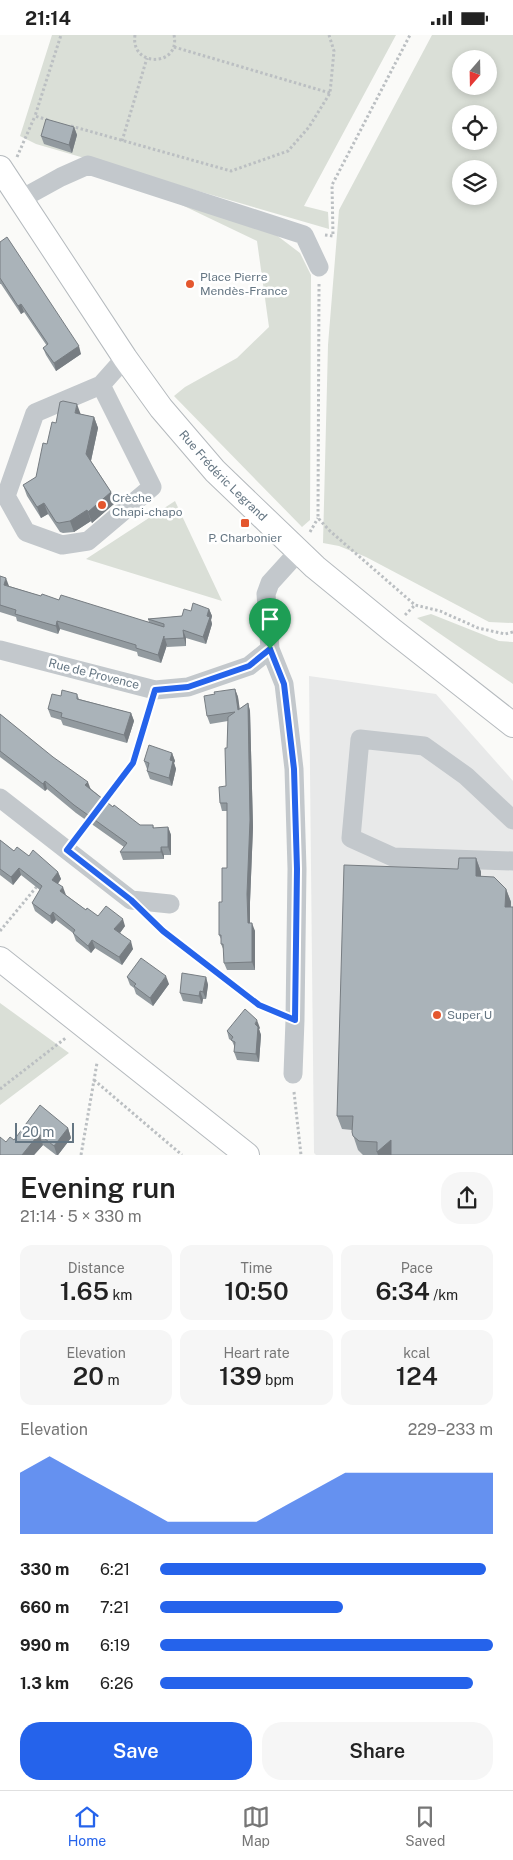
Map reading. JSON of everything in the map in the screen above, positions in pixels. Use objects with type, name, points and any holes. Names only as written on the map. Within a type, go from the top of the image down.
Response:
[{"type":"main road","name":"Rue Frédéric Legrand","points":[[4,173],[125,358],[161,408],[215,471],[315,567],[513,725]]},
{"type":"main road","points":[[0,959],[247,1155]]},
{"type":"street","points":[[21,199],[61,177],[88,165],[304,235],[319,267]]},
{"type":"street","points":[[101,385],[152,487],[88,541],[62,545],[26,532],[6,496],[35,413],[101,385],[125,358]]},
{"type":"street","points":[[292,1073],[295,1020],[297,869],[294,769],[284,684],[270,649],[266,594],[270,583],[299,551]]},
{"type":"street","name":"Rue de Provence","points":[[0,650],[155,690],[188,687],[249,666],[270,649]]},
{"type":"street","points":[[513,820],[466,776],[424,746],[360,739],[350,838],[393,857],[513,861]]},
{"type":"street","points":[[0,798],[131,900],[170,904]]},
{"type":"path","points":[[4,173],[35,116],[61,35]]},
{"type":"path","points":[[135,35],[136,48],[147,58],[155,60],[170,54],[174,47],[174,35]]},
{"type":"path","points":[[70,126],[231,171],[288,151],[309,127],[330,93],[334,51],[329,35]]},
{"type":"path","points":[[304,235],[333,236],[332,185],[410,35]]},
{"type":"path","points":[[174,47],[330,93]]},
{"type":"path","points":[[122,141],[147,58]]},
{"type":"path","points":[[35,116],[52,121]]},
{"type":"path","points":[[319,267],[318,518],[330,531],[414,605],[440,611],[478,628],[505,634],[513,632]]},
{"type":"path","points":[[67,850],[133,763],[155,690]]},
{"type":"path","points":[[0,931],[43,879]]},
{"type":"path","points":[[131,900],[163,931],[259,1005],[295,1020]]},
{"type":"path","points":[[0,1089],[82,1025]]},
{"type":"path","points":[[81,1155],[100,1040]]},
{"type":"path","points":[[292,1073],[301,1155]]},
{"type":"path","points":[[94,1080],[182,1155]]},
{"type":"shaded area","points":[[52,35],[396,35],[304,206],[328,212],[329,229],[36,144],[20,136]]},
{"type":"shaded area","points":[[432,35],[513,35],[513,623],[489,622],[366,557],[339,546],[323,543],[328,345],[339,210]]},
{"type":"shaded area","points":[[163,196],[271,231],[300,253],[311,275],[310,520],[302,527],[174,396],[185,387],[237,358],[269,327],[257,241]]},
{"type":"shaded area","points":[[175,501],[222,601],[86,559]]},
{"type":"shaded area","points":[[431,614],[499,641],[513,642],[513,684],[417,618]]},
{"type":"shaded area","points":[[309,676],[436,694],[513,781],[513,1155],[316,1155],[314,1153]]},
{"type":"shaded area","points":[[0,1003],[69,1053],[0,1105]]},
{"type":"building","points":[[46,119],[74,127],[69,145],[41,136]]},
{"type":"building","points":[[7,237],[79,346],[54,363],[43,348],[48,344],[21,304],[18,306],[0,278],[0,242]]},
{"type":"building","points":[[60,402],[77,404],[75,413],[94,417],[86,454],[111,492],[88,512],[87,510],[70,521],[59,523],[56,522],[44,503],[37,507],[23,485],[36,477],[43,443],[47,444],[52,422],[56,423]]},
{"type":"building","points":[[0,576],[6,578],[4,585],[59,600],[61,595],[164,627],[164,624],[148,619],[182,616],[184,609],[191,611],[193,603],[209,609],[207,616],[210,617],[203,637],[183,630],[184,638],[164,639],[164,636],[158,655],[136,648],[136,645],[57,621],[56,626],[15,614],[16,610],[0,605]]},
{"type":"building","points":[[235,689],[238,710],[248,703],[250,820],[247,894],[248,923],[252,923],[252,962],[224,963],[223,944],[221,944],[221,935],[219,935],[219,902],[222,902],[222,868],[227,868],[227,803],[220,803],[219,787],[226,786],[225,748],[227,748],[228,717],[235,712],[207,716],[204,696],[215,694],[214,692]]},
{"type":"building","points":[[62,690],[77,694],[77,699],[131,713],[124,735],[61,717],[62,713],[48,709],[52,694],[61,696]]},
{"type":"building","points":[[0,714],[53,757],[88,782],[85,785],[113,807],[114,805],[140,825],[153,825],[153,828],[168,827],[168,847],[161,847],[161,852],[120,852],[127,843],[74,805],[45,781],[43,784],[0,751]]},
{"type":"building","points":[[149,745],[172,753],[170,760],[173,761],[169,778],[147,771],[149,763],[144,761]]},
{"type":"building","points":[[0,840],[14,851],[17,847],[29,856],[33,850],[58,872],[52,880],[63,887],[60,891],[86,910],[87,908],[98,916],[106,906],[123,919],[114,929],[131,941],[119,957],[92,940],[88,946],[73,933],[75,930],[53,912],[50,916],[32,903],[42,886],[19,868],[11,877],[0,869]]},
{"type":"building","points":[[459,858],[476,858],[476,876],[494,877],[506,889],[505,907],[513,907],[513,1155],[391,1155],[391,1140],[377,1152],[377,1142],[359,1141],[353,1136],[353,1116],[337,1116],[344,865],[458,869]]},
{"type":"building","points":[[141,958],[166,976],[150,998],[134,986],[136,984],[127,977]]},
{"type":"building","points":[[182,973],[206,977],[203,992],[200,991],[199,996],[180,993]]},
{"type":"building","points":[[245,1009],[257,1020],[255,1024],[258,1027],[256,1054],[234,1052],[235,1042],[231,1040],[233,1037],[227,1031]]},
{"type":"building","points":[[40,1105],[68,1128],[54,1146],[39,1134],[22,1155],[0,1155],[0,1137],[6,1142],[10,1137],[14,1140]]},
{"type":"place","name":"Place Pierre Mendès-France","points":[[190,284]]},
{"type":"place","name":"Crèche Chapi-chapo","points":[[102,505]]},
{"type":"place","name":"P. Charbonier","points":[[245,523]]},
{"type":"place","name":"Super U","points":[[437,1015]]},
{"type":"route","points":[[270,649],[284,684],[294,769],[297,869],[295,1020],[259,1005],[163,931],[131,900],[67,850],[133,763],[155,690],[188,687],[249,666],[270,649]]}]
